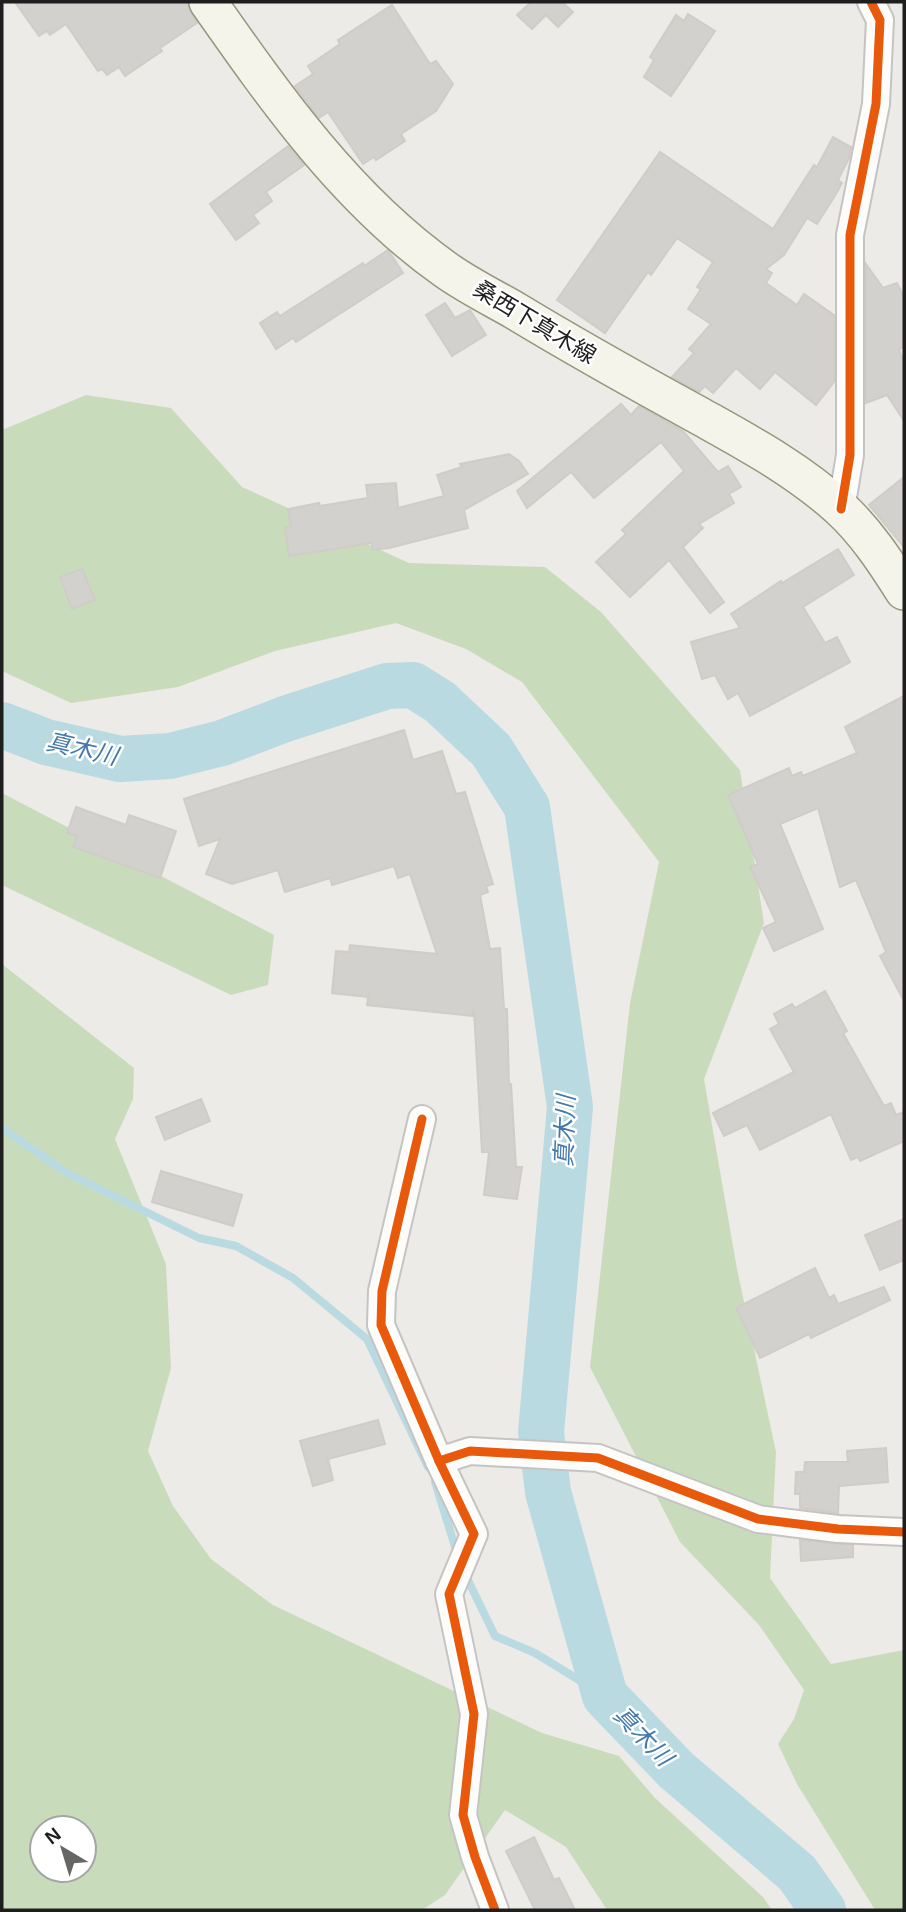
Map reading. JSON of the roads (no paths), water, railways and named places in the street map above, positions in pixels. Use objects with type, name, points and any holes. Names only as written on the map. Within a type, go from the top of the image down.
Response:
[{"type":"main road","name":"桑西下真木線","points":[[208,2],[304,135],[350,186],[396,229],[446,270],[578,349],[773,457],[841,509],[869,538],[904,591]]},
{"type":"street","points":[[841,509],[850,456],[850,234],[876,104],[880,20],[871,2]]},
{"type":"street","points":[[422,1119],[382,1292],[381,1325],[439,1461],[474,1534],[449,1594],[474,1714],[463,1815],[495,1910]]},
{"type":"street","points":[[439,1461],[470,1451],[598,1458],[758,1519],[838,1529],[904,1532]]},
{"type":"waterway","name":"真木川","points":[[2,725],[46,742],[120,759],[170,756],[222,743],[285,719],[387,686],[413,685],[440,702],[491,750],[527,807],[570,1107],[541,1432],[548,1492],[605,1696],[676,1770],[797,1873],[823,1910]]},
{"type":"waterway","points":[[2,1128],[67,1173],[199,1238],[236,1246],[293,1278],[367,1339],[428,1467]]},
{"type":"waterway","points":[[435,1482],[457,1553]]},
{"type":"waterway","points":[[464,1572],[495,1636],[535,1653],[605,1696]]}]
